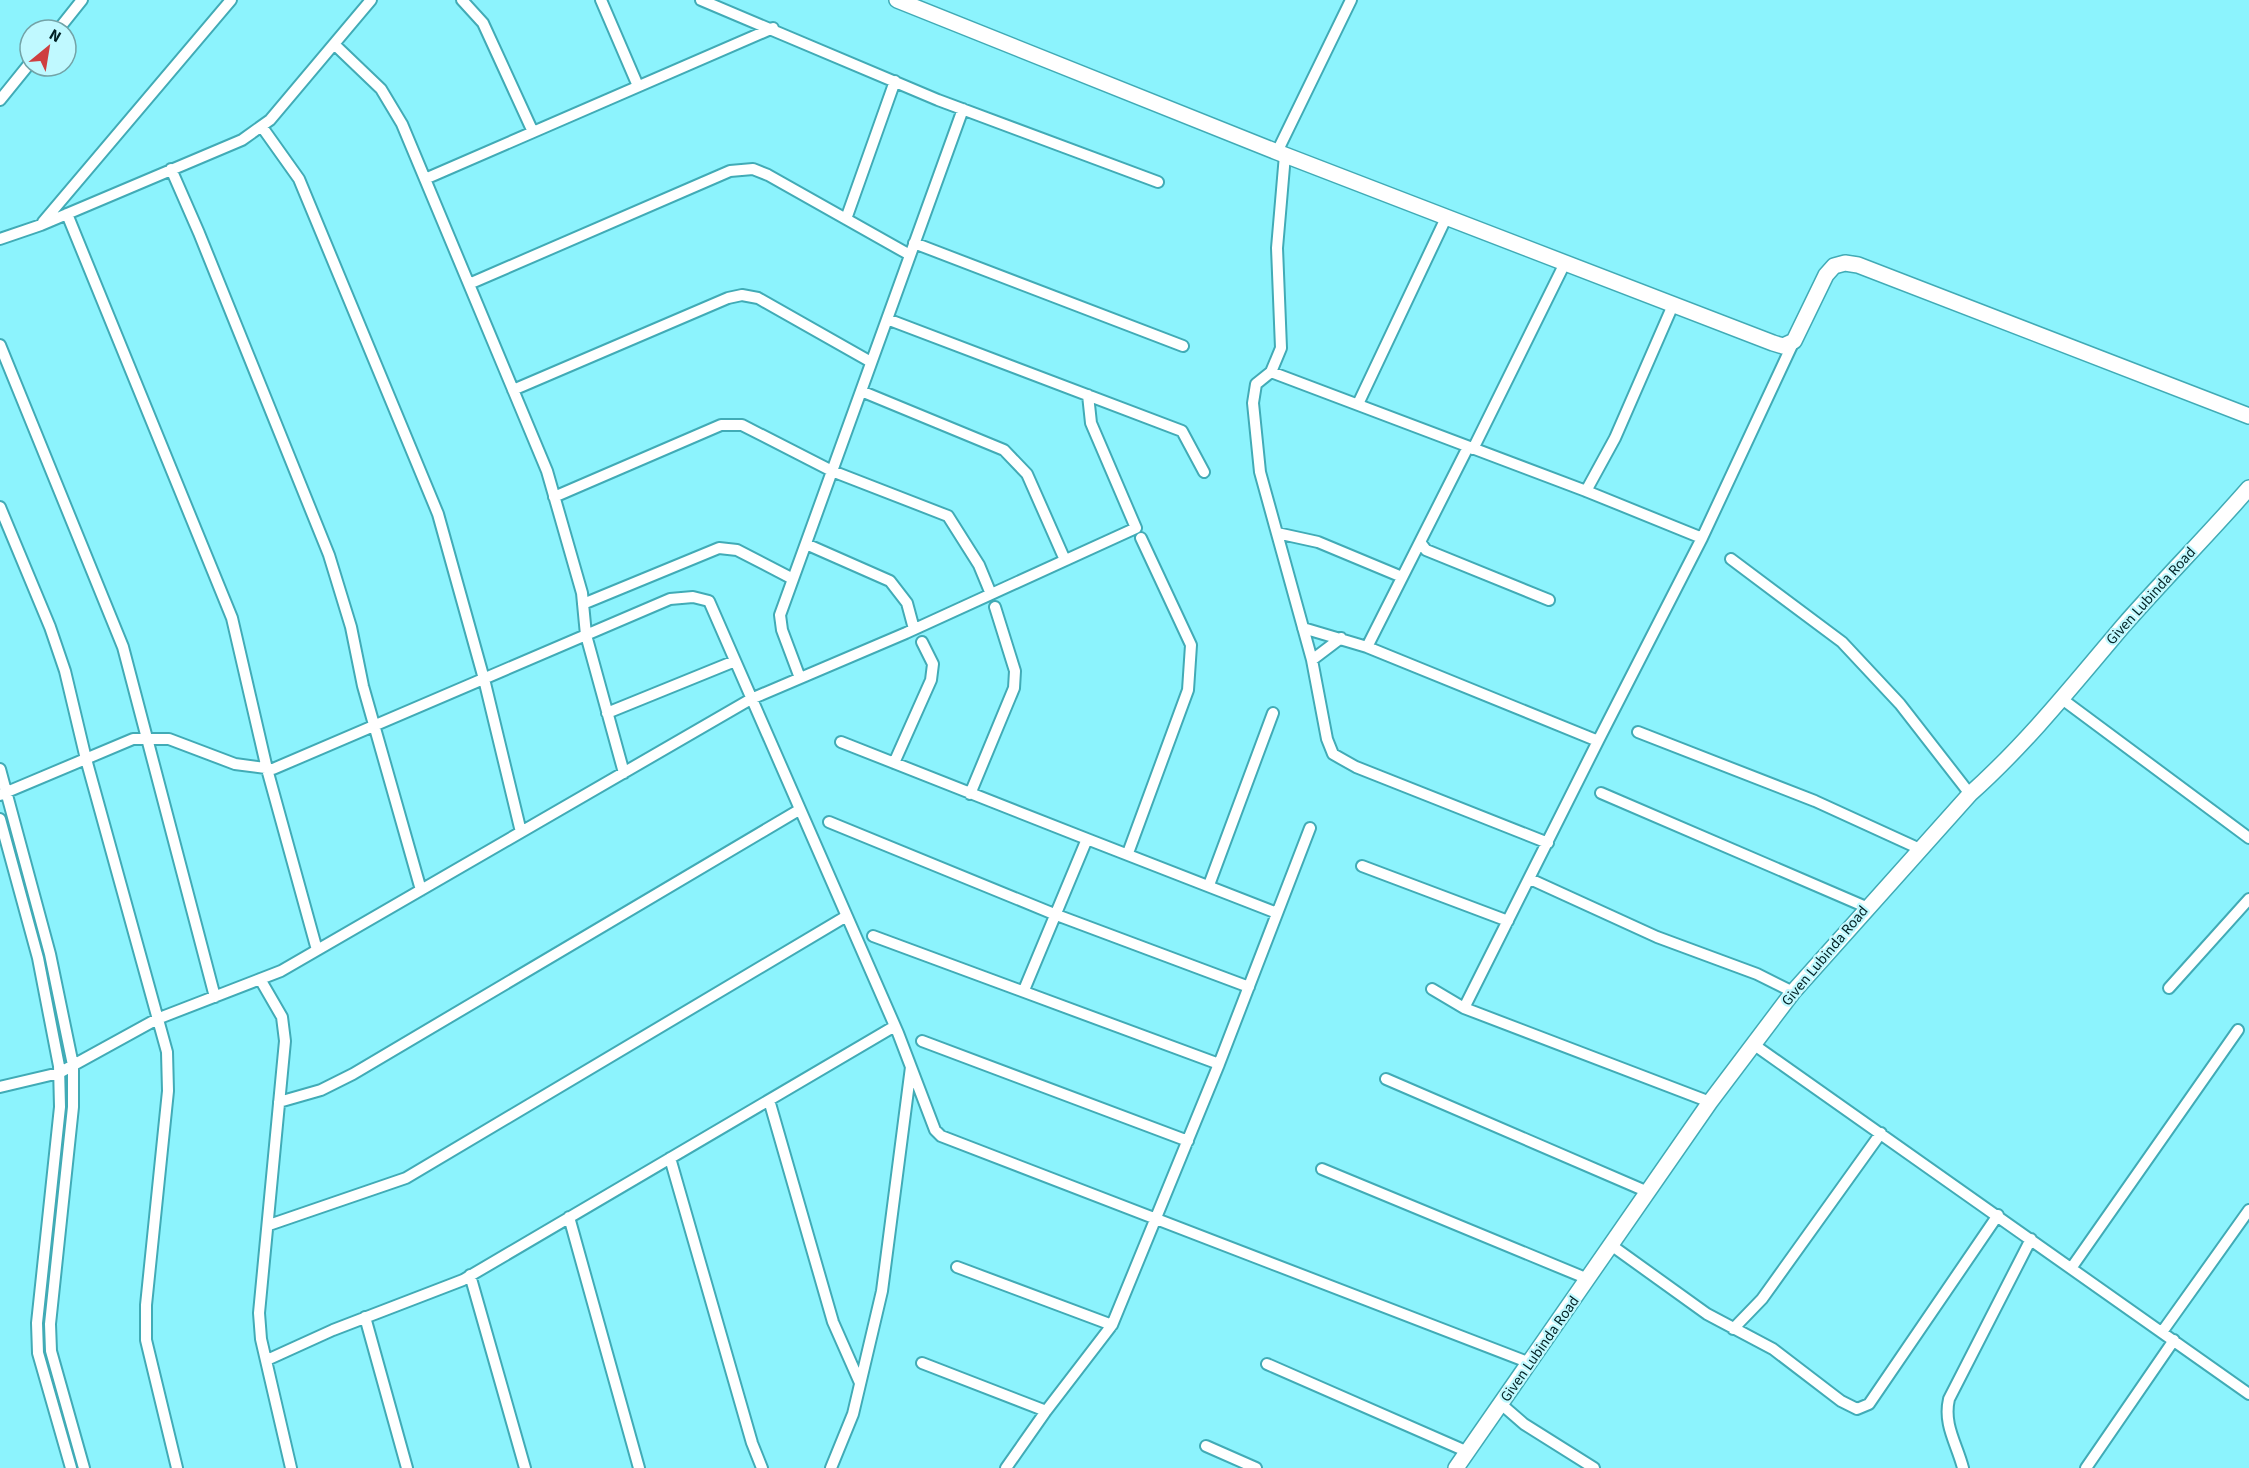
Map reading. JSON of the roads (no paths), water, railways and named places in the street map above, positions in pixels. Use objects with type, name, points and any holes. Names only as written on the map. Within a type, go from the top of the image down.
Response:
[{"type":"street","points":[[68,18],[82,0]]},
{"type":"street","points":[[41,225],[231,0]]},
{"type":"street","points":[[0,238],[41,225],[242,140],[262,126],[371,0]]},
{"type":"street","points":[[462,0],[483,22],[533,132]]},
{"type":"street","points":[[601,0],[638,86]]},
{"type":"street","points":[[701,0],[773,28],[963,109],[1158,182]]},
{"type":"street","points":[[897,0],[1281,154],[1788,348]]},
{"type":"street","points":[[1351,0],[1281,154],[1278,248],[1281,329],[1277,362],[1271,372],[1256,384],[1253,403],[1260,472],[1312,660],[1327,739],[1333,754],[1356,767],[1548,843]]},
{"type":"street","points":[[425,179],[773,28]]},
{"type":"street","points":[[334,44],[381,89],[402,123],[547,471],[583,604],[586,635],[624,773]]},
{"type":"street","points":[[0,100],[18,78]]},
{"type":"street","points":[[846,219],[895,81]]},
{"type":"street","points":[[800,678],[782,630],[780,615],[963,109]]},
{"type":"street","points":[[262,126],[299,179],[438,514],[484,678],[521,832]]},
{"type":"street","points":[[469,284],[730,171],[753,169],[768,175],[910,255]]},
{"type":"street","points":[[171,170],[199,232],[329,555],[351,627],[374,726],[421,890]]},
{"type":"street","points":[[67,214],[232,618],[267,769],[317,950]]},
{"type":"street","points":[[1358,404],[1446,218]]},
{"type":"street","points":[[914,243],[1183,346]]},
{"type":"street","points":[[1367,647],[1564,263]]},
{"type":"street","points":[[1464,1008],[1702,538],[1788,348],[1826,275],[1834,266],[1845,263],[1858,265],[1930,295],[2092,354],[2249,417]]},
{"type":"street","points":[[513,390],[728,298],[742,295],[766,302],[871,363]]},
{"type":"street","points":[[1587,491],[1615,438],[1673,305]]},
{"type":"street","points":[[887,320],[1182,431],[1204,472]]},
{"type":"street","points":[[0,345],[115,627],[147,738],[215,997]]},
{"type":"street","points":[[1277,362],[1283,377]]},
{"type":"street","points":[[1271,372],[1587,491],[1702,538]]},
{"type":"street","points":[[861,391],[1004,450],[1027,474],[1065,560]]},
{"type":"street","points":[[0,1087],[59,1073],[157,1019],[281,971],[751,699],[914,629],[1136,528],[1091,423],[1088,396]]},
{"type":"street","points":[[554,497],[721,425],[733,424],[757,432],[832,471],[948,516],[979,565],[991,594]]},
{"type":"street","name":"Given Lubinda Road","points":[[1456,1468],[1710,1102],[1793,992],[1866,907],[1970,794],[2002,765],[2062,699],[2125,624],[2249,488]]},
{"type":"street","points":[[0,507],[50,627],[65,671],[86,759],[167,1052],[168,1091],[146,1305],[146,1340],[177,1468]]},
{"type":"street","points":[[1277,533],[1318,542],[1402,577]]},
{"type":"street","points":[[1128,853],[1188,690],[1191,671],[1191,645],[1141,538]]},
{"type":"street","points":[[1420,542],[1426,550],[1549,600]]},
{"type":"street","points":[[806,544],[890,581],[907,603],[914,629]]},
{"type":"street","points":[[583,604],[719,548],[737,550],[793,579]]},
{"type":"street","points":[[1731,559],[1842,642],[1900,704],[1970,794]]},
{"type":"street","points":[[3,794],[133,739],[169,739],[234,764],[273,769],[670,599],[693,597],[709,601],[845,917],[895,1026],[935,1130],[941,1136],[1530,1363]]},
{"type":"street","points":[[970,794],[1011,696],[1015,679],[994,607]]},
{"type":"street","points":[[1303,628],[1367,647],[1598,741]]},
{"type":"street","points":[[1312,660],[1341,638]]},
{"type":"street","points":[[894,763],[931,680],[933,664],[922,642]]},
{"type":"street","points":[[607,713],[735,661]]},
{"type":"street","points":[[2062,699],[2249,838]]},
{"type":"street","points":[[1209,885],[1273,714]]},
{"type":"street","points":[[1638,732],[1815,801],[1920,849]]},
{"type":"street","points":[[841,742],[1277,913]]},
{"type":"street","points":[[0,769],[3,794],[50,954],[73,1065],[73,1107],[50,1323],[51,1351],[84,1468]]},
{"type":"street","points":[[1601,793],[1866,907]]},
{"type":"street","points":[[279,1102],[321,1090],[353,1074],[799,810]]},
{"type":"street","points":[[0,819],[38,958],[59,1073],[60,1107],[37,1323],[38,1353],[70,1468]]},
{"type":"street","points":[[829,822],[1054,914],[1249,987]]},
{"type":"street","points":[[1006,1468],[1046,1411],[1112,1325],[1157,1221],[1310,828]]},
{"type":"street","points":[[1024,990],[1087,839]]},
{"type":"street","points":[[1362,866],[1508,921]]},
{"type":"street","points":[[1530,879],[1657,937],[1757,974],[1793,992]]},
{"type":"street","points":[[2169,988],[2249,899]]},
{"type":"street","points":[[269,1226],[405,1178],[845,917]]},
{"type":"street","points":[[873,936],[1219,1064]]},
{"type":"street","points":[[260,980],[282,1017],[285,1041],[259,1314],[261,1339],[291,1468]]},
{"type":"street","points":[[1431,989],[1464,1008],[1710,1102]]},
{"type":"street","points":[[267,1360],[364,1317],[470,1275],[895,1026]]},
{"type":"street","points":[[2072,1267],[2238,1030]]},
{"type":"street","points":[[922,1041],[1188,1141]]},
{"type":"street","points":[[1753,1044],[2249,1394]]},
{"type":"street","points":[[831,1468],[853,1414],[890,1242],[911,1066]]},
{"type":"street","points":[[1386,1079],[1648,1192]]},
{"type":"street","points":[[769,1100],[832,1322],[860,1383]]},
{"type":"street","points":[[1733,1329],[1762,1299],[1881,1133]]},
{"type":"street","points":[[670,1158],[752,1443],[762,1468]]},
{"type":"street","points":[[1322,1169],[1588,1279]]},
{"type":"street","points":[[2162,1332],[2249,1210]]},
{"type":"street","points":[[1611,1245],[1707,1314],[1773,1349],[1851,1407],[1863,1409],[1885,1382],[1998,1215]]},
{"type":"street","points":[[569,1217],[639,1468]]},
{"type":"street","points":[[1963,1468],[1948,1426],[1946,1413],[1949,1399],[2031,1239]]},
{"type":"street","points":[[957,1267],[1112,1325]]},
{"type":"street","points":[[470,1275],[525,1468]]},
{"type":"street","points":[[364,1317],[407,1468]]},
{"type":"street","points":[[2086,1468],[2174,1340]]},
{"type":"street","points":[[922,1363],[1046,1411]]},
{"type":"street","points":[[1267,1365],[1467,1452]]},
{"type":"street","points":[[1501,1404],[1524,1424],[1594,1468]]},
{"type":"street","points":[[1206,1446],[1256,1468]]}]
